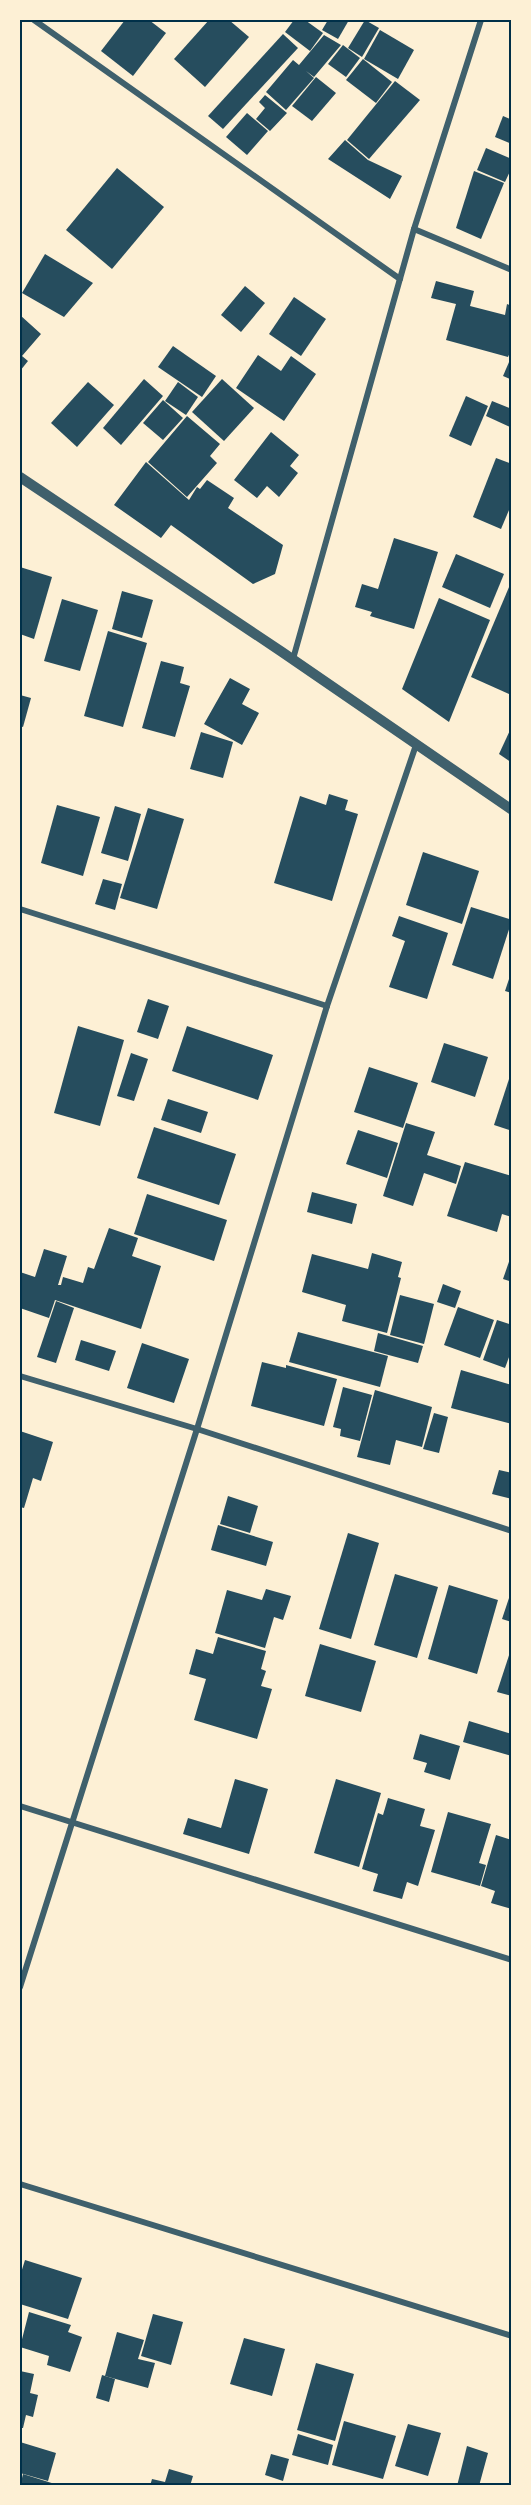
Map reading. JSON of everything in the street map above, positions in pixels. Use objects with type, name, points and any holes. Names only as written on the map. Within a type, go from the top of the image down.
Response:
[{"type":"street","points":[[34,20],[400,279]]},
{"type":"street","points":[[293,660],[414,229],[481,20]]},
{"type":"street","points":[[414,229],[512,270]]},
{"type":"street","points":[[20,477],[512,810]]},
{"type":"street","points":[[20,1986],[197,1430],[327,1006],[416,745]]},
{"type":"street","points":[[20,909],[327,1006]]},
{"type":"street","points":[[20,1376],[512,1531]]},
{"type":"street","points":[[20,1806],[512,1960]]},
{"type":"street","points":[[20,2184],[512,2336]]},
{"type":"building","points":[[125,20],[149,20],[166,33],[133,76],[101,51]]},
{"type":"building","points":[[209,20],[229,20],[249,37],[205,87],[174,59]]},
{"type":"building","points":[[294,20],[305,20],[323,33],[310,51],[285,32]]},
{"type":"building","points":[[328,20],[349,20],[338,39],[322,30]]},
{"type":"building","points":[[365,20],[379,28],[362,57],[348,48]]},
{"type":"building","points":[[380,30],[414,50],[398,79],[364,59]]},
{"type":"building","points":[[283,34],[298,48],[223,129],[208,116]]},
{"type":"building","points":[[324,35],[341,45],[314,77],[306,71],[314,78],[286,110],[266,92],[293,60],[299,65]]},
{"type":"building","points":[[343,45],[360,58],[346,77],[328,64]]},
{"type":"building","points":[[363,59],[392,82],[376,103],[346,80]]},
{"type":"building","points":[[316,77],[336,93],[312,121],[292,106]]},
{"type":"building","points":[[395,81],[420,100],[369,159],[347,140]]},
{"type":"building","points":[[265,95],[287,113],[270,131],[256,119],[265,108],[259,102]]},
{"type":"building","points":[[247,113],[268,131],[247,155],[226,137]]},
{"type":"building","points":[[503,116],[512,120],[512,144],[495,137]]},
{"type":"building","points":[[345,140],[368,160],[402,176],[390,199],[328,159]]},
{"type":"building","points":[[486,148],[512,159],[512,167],[505,182],[477,170]]},
{"type":"building","points":[[117,168],[164,207],[112,269],[66,230]]},
{"type":"building","points":[[474,171],[504,183],[481,239],[456,228]]},
{"type":"building","points":[[45,254],[93,283],[64,317],[22,293]]},
{"type":"building","points":[[436,281],[474,291],[470,306],[505,315],[507,304],[512,306],[512,348],[508,357],[446,340],[456,304],[431,298]]},
{"type":"building","points":[[245,286],[265,303],[241,332],[221,315]]},
{"type":"building","points":[[294,297],[326,319],[301,356],[269,334]]},
{"type":"building","points":[[20,315],[41,334],[22,356],[28,361],[20,371]]},
{"type":"building","points":[[173,346],[216,376],[202,397],[158,367]]},
{"type":"building","points":[[258,355],[281,371],[291,356],[316,374],[284,421],[236,388]]},
{"type":"building","points":[[512,355],[512,380],[503,376]]},
{"type":"building","points":[[144,379],[163,396],[121,445],[103,428]]},
{"type":"building","points":[[222,379],[254,408],[224,441],[192,412]]},
{"type":"building","points":[[88,382],[114,405],[77,447],[51,423]]},
{"type":"building","points":[[178,382],[198,397],[186,415],[165,401]]},
{"type":"building","points":[[466,396],[488,406],[471,446],[449,436]]},
{"type":"building","points":[[163,400],[183,418],[163,440],[143,423]]},
{"type":"building","points":[[492,401],[512,409],[512,428],[486,416]]},
{"type":"building","points":[[187,416],[220,444],[210,456],[217,463],[187,497],[148,462]]},
{"type":"building","points":[[271,432],[299,455],[290,466],[298,473],[279,497],[267,486],[257,498],[234,480]]},
{"type":"building","points":[[496,458],[512,464],[512,503],[501,529],[473,517]]},
{"type":"building","points":[[146,462],[189,500],[197,487],[200,489],[207,480],[234,498],[228,508],[283,545],[275,574],[253,584],[171,525],[161,538],[114,505]]},
{"type":"building","points":[[394,538],[438,552],[414,629],[370,616],[372,612],[355,607],[362,584],[378,589]]},
{"type":"building","points":[[456,554],[504,574],[490,608],[442,587]]},
{"type":"building","points":[[20,567],[52,577],[34,639],[20,634]]},
{"type":"building","points":[[512,580],[512,689],[509,694],[471,677]]},
{"type":"building","points":[[122,591],[153,600],[142,638],[112,629]]},
{"type":"building","points":[[439,598],[490,620],[449,722],[402,689]]},
{"type":"building","points":[[62,599],[98,610],[80,671],[44,661]]},
{"type":"building","points":[[108,631],[147,643],[123,727],[84,716]]},
{"type":"building","points":[[161,661],[184,667],[180,683],[190,686],[175,737],[142,728]]},
{"type":"building","points":[[230,678],[250,689],[242,704],[259,713],[242,745],[204,724]]},
{"type":"building","points":[[20,695],[31,698],[23,727],[20,726]]},
{"type":"building","points":[[512,726],[512,763],[499,754]]},
{"type":"building","points":[[201,732],[233,742],[223,778],[190,769]]},
{"type":"building","points":[[329,794],[348,800],[345,810],[358,814],[332,901],[274,883],[300,796],[326,805]]},
{"type":"building","points":[[57,805],[100,817],[83,876],[41,863]]},
{"type":"building","points":[[115,806],[141,814],[128,861],[101,853]]},
{"type":"building","points":[[148,808],[184,819],[157,909],[120,898]]},
{"type":"building","points":[[423,852],[479,871],[462,924],[406,905]]},
{"type":"building","points":[[103,879],[122,884],[115,910],[95,904]]},
{"type":"building","points":[[471,907],[512,920],[493,979],[452,965]]},
{"type":"building","points":[[399,916],[448,933],[427,999],[389,987],[405,941],[392,936]]},
{"type":"building","points":[[512,973],[512,993],[505,991]]},
{"type":"building","points":[[148,999],[169,1006],[158,1039],[137,1032]]},
{"type":"building","points":[[78,1026],[124,1040],[100,1126],[54,1113]]},
{"type":"building","points":[[187,1026],[273,1055],[258,1100],[172,1071]]},
{"type":"building","points":[[444,1043],[488,1057],[475,1097],[431,1082]]},
{"type":"building","points":[[131,1053],[148,1059],[134,1101],[117,1096]]},
{"type":"building","points":[[369,1067],[418,1083],[403,1128],[354,1112]]},
{"type":"building","points":[[512,1070],[512,1131],[494,1125]]},
{"type":"building","points":[[168,1099],[208,1112],[201,1133],[161,1120]]},
{"type":"building","points":[[406,1123],[435,1132],[427,1155],[461,1166],[456,1184],[424,1173],[413,1206],[383,1196]]},
{"type":"building","points":[[154,1127],[236,1154],[219,1205],[137,1178]]},
{"type":"building","points":[[358,1130],[398,1143],[387,1178],[346,1164]]},
{"type":"building","points":[[465,1162],[512,1176],[512,1217],[502,1214],[497,1232],[447,1216]]},
{"type":"building","points":[[312,1192],[357,1204],[352,1224],[307,1212]]},
{"type":"building","points":[[147,1194],[227,1220],[214,1261],[134,1234]]},
{"type":"building","points":[[109,1228],[138,1238],[132,1256],[161,1266],[141,1329],[55,1300],[49,1318],[20,1308],[20,1272],[35,1277],[44,1249],[67,1256],[58,1285],[61,1285],[63,1277],[83,1283],[88,1267],[94,1269]]},
{"type":"building","points":[[372,1253],[402,1262],[398,1277],[401,1278],[387,1333],[342,1321],[346,1305],[302,1292],[312,1254],[368,1269]]},
{"type":"building","points":[[512,1253],[512,1282],[503,1279]]},
{"type":"building","points":[[443,1284],[461,1291],[455,1308],[437,1302]]},
{"type":"building","points":[[400,1295],[434,1304],[424,1344],[390,1335]]},
{"type":"building","points":[[56,1301],[74,1308],[56,1363],[37,1357]]},
{"type":"building","points":[[458,1307],[494,1320],[480,1358],[444,1345]]},
{"type":"building","points":[[497,1320],[512,1325],[512,1349],[505,1368],[483,1360]]},
{"type":"building","points":[[298,1332],[388,1356],[380,1387],[289,1362]]},
{"type":"building","points":[[378,1333],[423,1346],[418,1363],[374,1351]]},
{"type":"building","points":[[81,1340],[116,1351],[109,1371],[75,1360]]},
{"type":"building","points":[[142,1343],[189,1359],[174,1403],[127,1388]]},
{"type":"building","points":[[262,1362],[286,1368],[286,1365],[337,1379],[324,1426],[251,1406]]},
{"type":"building","points":[[461,1370],[512,1385],[512,1424],[451,1408]]},
{"type":"building","points":[[343,1387],[372,1395],[360,1441],[340,1436],[341,1429],[333,1427]]},
{"type":"building","points":[[375,1390],[432,1407],[422,1447],[396,1440],[390,1465],[357,1457]]},
{"type":"building","points":[[434,1413],[448,1417],[439,1453],[423,1449]]},
{"type":"building","points":[[20,1431],[53,1442],[41,1481],[33,1478],[24,1508],[20,1507]]},
{"type":"building","points":[[499,1470],[512,1473],[512,1499],[492,1494]]},
{"type":"building","points":[[228,1496],[258,1506],[250,1533],[220,1524]]},
{"type":"building","points":[[218,1525],[273,1542],[266,1566],[211,1550]]},
{"type":"building","points":[[348,1533],[379,1543],[351,1639],[319,1629]]},
{"type":"building","points":[[395,1574],[438,1587],[417,1658],[374,1645]]},
{"type":"building","points":[[449,1585],[498,1600],[477,1674],[428,1659]]},
{"type":"building","points":[[266,1589],[291,1596],[283,1620],[274,1617],[265,1648],[215,1633],[227,1590],[262,1600]]},
{"type":"building","points":[[512,1589],[512,1622],[502,1619]]},
{"type":"building","points":[[218,1637],[266,1651],[261,1669],[266,1671],[261,1686],[272,1689],[257,1739],[194,1720],[206,1679],[189,1674],[196,1649],[213,1654]]},
{"type":"building","points":[[320,1644],[376,1661],[361,1712],[305,1696]]},
{"type":"building","points":[[512,1646],[512,1696],[497,1692]]},
{"type":"building","points":[[469,1721],[512,1734],[512,1756],[463,1742]]},
{"type":"building","points":[[420,1734],[460,1746],[450,1780],[424,1772],[427,1763],[413,1759]]},
{"type":"building","points":[[235,1779],[268,1789],[249,1854],[183,1834],[188,1818],[221,1828]]},
{"type":"building","points":[[336,1779],[381,1793],[359,1867],[314,1853]]},
{"type":"building","points":[[388,1798],[425,1809],[420,1826],[435,1830],[418,1886],[407,1882],[402,1899],[373,1891],[378,1874],[362,1869],[378,1813],[383,1815]]},
{"type":"building","points":[[448,1812],[491,1824],[479,1863],[486,1865],[480,1886],[431,1872]]},
{"type":"building","points":[[496,1835],[512,1840],[512,1909],[491,1903],[495,1891],[481,1886]]},
{"type":"building","points":[[25,2260],[82,2278],[68,2319],[20,2304],[20,2276]]},
{"type":"building","points":[[29,2312],[71,2325],[68,2332],[82,2337],[70,2372],[47,2365],[49,2356],[20,2347]]},
{"type":"building","points":[[153,2314],[183,2322],[171,2365],[141,2356]]},
{"type":"building","points":[[117,2332],[144,2340],[138,2359],[155,2363],[148,2388],[105,2376]]},
{"type":"building","points":[[244,2338],[285,2349],[272,2396],[230,2384]]},
{"type":"building","points":[[316,2363],[354,2374],[335,2441],[297,2430]]},
{"type":"building","points":[[20,2371],[34,2374],[30,2393],[38,2395],[33,2417],[26,2415],[23,2428],[20,2428]]},
{"type":"building","points":[[102,2375],[115,2379],[109,2402],[96,2398]]},
{"type":"building","points":[[344,2421],[396,2436],[383,2479],[332,2465]]},
{"type":"building","points":[[408,2424],[441,2433],[428,2476],[395,2466]]},
{"type":"building","points":[[298,2434],[333,2445],[328,2465],[292,2455]]},
{"type":"building","points":[[20,2442],[56,2453],[48,2481],[20,2473]]},
{"type":"building","points":[[467,2446],[488,2453],[479,2486],[457,2486]]},
{"type":"building","points":[[271,2454],[289,2459],[283,2481],[265,2475]]},
{"type":"building","points":[[169,2469],[193,2476],[190,2486],[150,2486],[152,2479],[165,2482]]},
{"type":"building","points":[[23,2474],[58,2485],[20,2486]]}]
